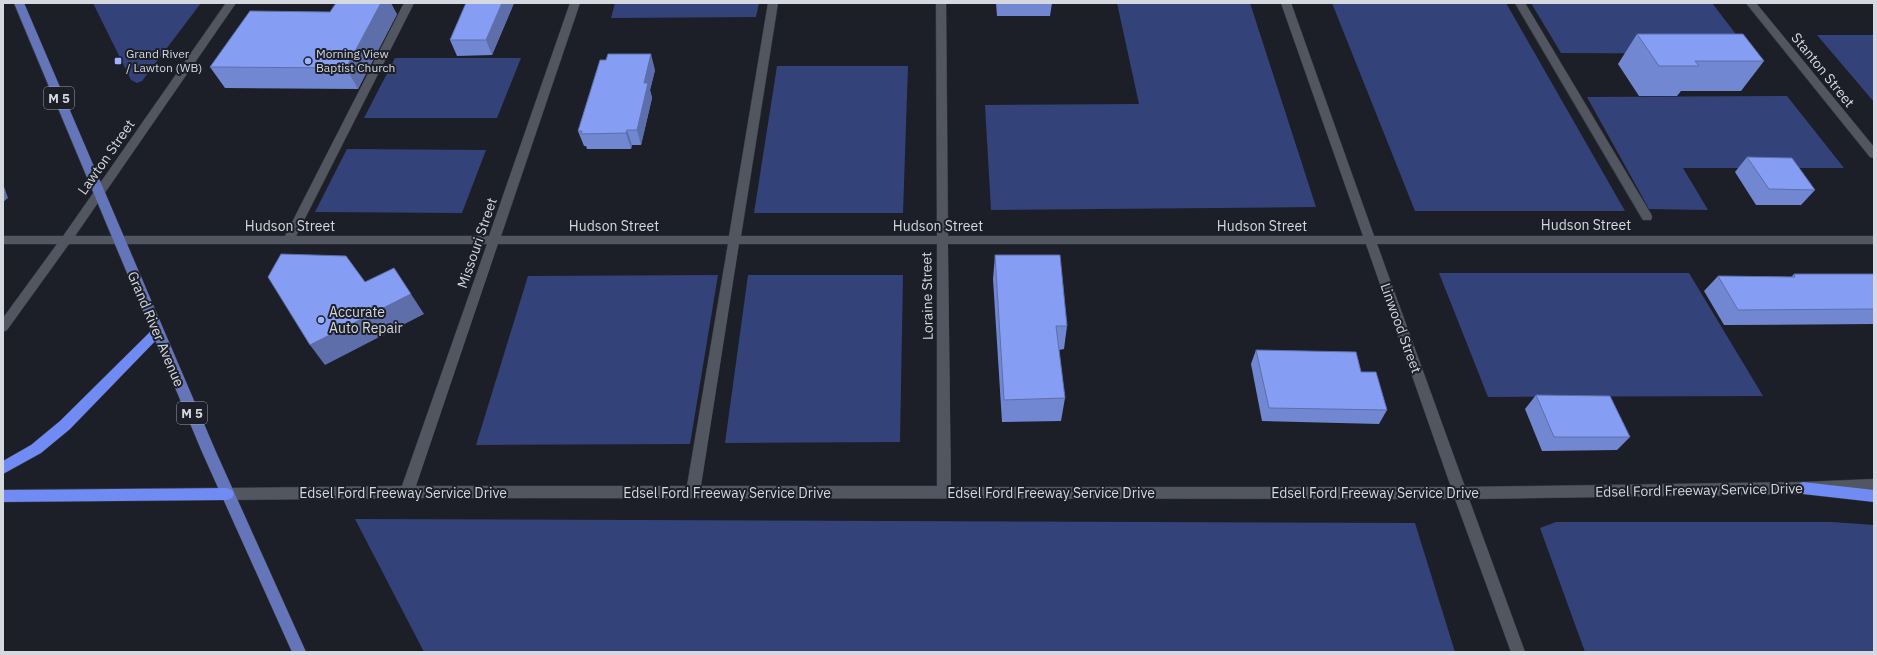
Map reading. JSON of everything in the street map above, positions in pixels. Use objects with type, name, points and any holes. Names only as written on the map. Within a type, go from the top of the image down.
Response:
[{"type":"highway","points":[[3,468],[36,449],[65,425],[157,332]]},
{"type":"highway","points":[[1803,488],[1874,496]]},
{"type":"highway","points":[[3,496],[227,494]]},
{"type":"main road","name":"Grand River Avenue","points":[[19,3],[157,332],[227,494],[271,587],[299,652]]},
{"type":"street","name":"Lawton Street","points":[[3,327],[66,240],[231,3]]},
{"type":"street","points":[[288,241],[409,3]]},
{"type":"street","name":"Missouri Street","points":[[407,492],[575,3]]},
{"type":"street","points":[[693,493],[773,3]]},
{"type":"street","name":"Loraine Street","points":[[941,3],[944,493]]},
{"type":"street","name":"Linwood Street","points":[[1286,3],[1518,652]]},
{"type":"street","points":[[1520,3],[1646,217]]},
{"type":"street","name":"Stanton Street","points":[[1751,3],[1874,154]]},
{"type":"street","name":"Hudson Street","points":[[3,240],[1874,240]]},
{"type":"street","name":"Edsel Ford Freeway Service Drive","points":[[227,494],[407,492],[1460,493],[1803,488],[1874,485]]},
{"type":"shaded area","points":[[93,3],[201,3],[142,81],[137,83],[131,80]]},
{"type":"shaded area","points":[[615,3],[759,3],[756,17],[611,18]]},
{"type":"shaded area","points":[[1117,3],[1250,3],[1316,207],[991,210],[985,105],[1139,104]]},
{"type":"shaded area","points":[[1332,3],[1506,3],[1625,211],[1415,211]]},
{"type":"shaded area","points":[[1531,3],[1712,3],[1751,54],[1561,53]]},
{"type":"shaded area","points":[[1817,35],[1874,35],[1874,102]]},
{"type":"shaded area","points":[[395,58],[521,58],[497,118],[364,118]]},
{"type":"shaded area","points":[[777,66],[908,66],[903,213],[754,213]]},
{"type":"shaded area","points":[[1787,96],[1844,168],[1683,168],[1708,210],[1649,209],[1587,97]]},
{"type":"shaded area","points":[[347,149],[486,150],[462,213],[315,212]]},
{"type":"shaded area","points":[[1439,273],[1689,273],[1763,396],[1488,397]]},
{"type":"shaded area","points":[[718,275],[690,444],[476,445],[528,276]]},
{"type":"shaded area","points":[[748,275],[903,275],[900,442],[725,443]]},
{"type":"shaded area","points":[[355,519],[1415,523],[1455,652],[424,652]]},
{"type":"shaded area","points":[[1556,522],[1832,522],[1874,525],[1874,652],[1585,652],[1540,528]]},
{"type":"building","points":[[336,3],[381,3],[346,68],[210,67],[250,11],[330,12]]},
{"type":"building","points":[[466,3],[502,3],[486,40],[450,40]]},
{"type":"building","points":[[1637,34],[1743,34],[1764,61],[1695,61],[1699,66],[1659,66]]},
{"type":"building","points":[[608,54],[651,54],[644,83],[648,83],[637,130],[627,130],[626,133],[581,134],[582,131],[578,131],[600,60],[606,60]]},
{"type":"building","points":[[1747,157],[1792,158],[1815,190],[1769,189]]},
{"type":"building","points":[[281,254],[346,256],[365,282],[394,268],[411,294],[310,345],[268,277]]},
{"type":"building","points":[[995,255],[1060,255],[1067,326],[1056,326],[1065,398],[1004,400]]},
{"type":"building","points":[[1794,274],[1874,274],[1874,309],[1738,310],[1718,276],[1795,277]]},
{"type":"building","points":[[1256,350],[1356,352],[1361,372],[1376,372],[1387,410],[1269,408]]},
{"type":"building","points":[[1536,395],[1610,396],[1630,437],[1554,437]]},
{"type":"place","name":"Grand River / Lawton (WB)","points":[[118,61]]},
{"type":"place","name":"Morning View Baptist Church","points":[[308,61]]},
{"type":"place","name":"Accurate Auto Repair","points":[[321,320]]}]
